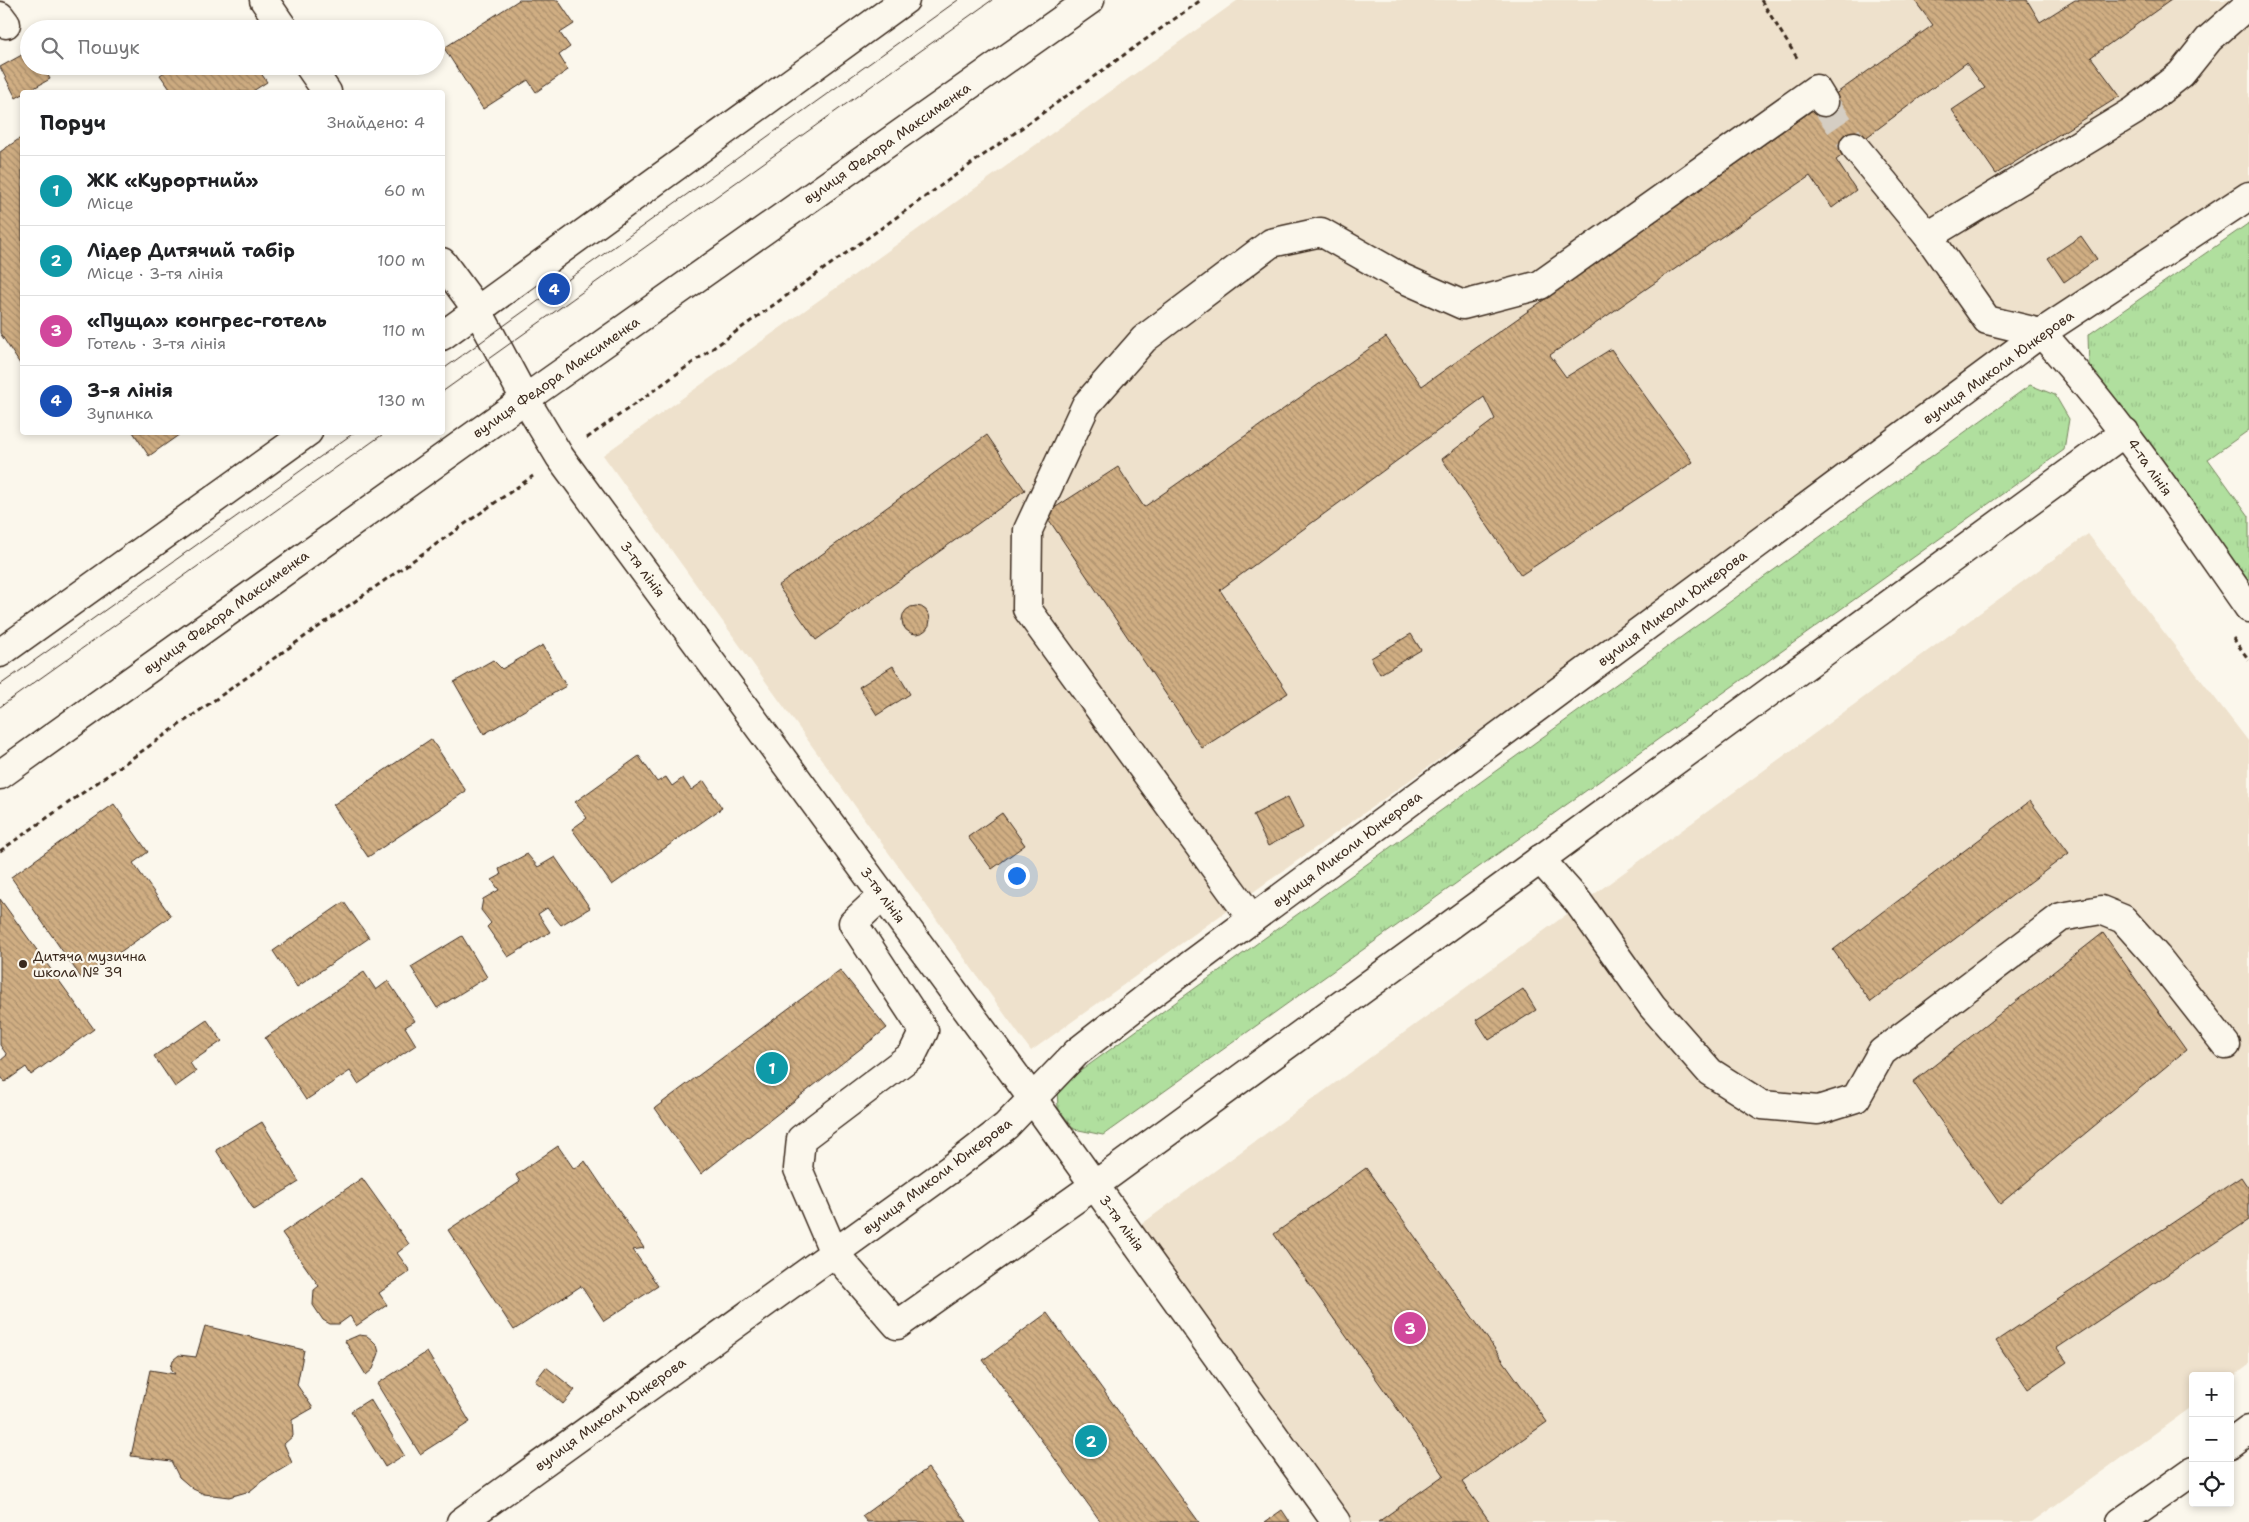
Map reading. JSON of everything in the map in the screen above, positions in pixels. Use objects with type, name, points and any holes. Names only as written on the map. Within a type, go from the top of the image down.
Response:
[{"type":"street","points":[[264,0],[278,20]]},
{"type":"street","points":[[445,334],[905,0]]},
{"type":"street","name":"вулиця Федора Максименка","points":[[0,775],[525,399],[1090,0]]},
{"type":"street","points":[[1928,236],[2134,111],[2181,74],[2209,40],[2249,4]]},
{"type":"street","points":[[316,75],[326,90]]},
{"type":"street","points":[[1252,919],[1027,609],[1028,530],[1086,405],[1144,339],[1271,242],[1321,232],[1402,278],[1463,305],[1540,285],[1820,96]]},
{"type":"street","points":[[1854,146],[1928,236],[1986,320],[2041,333]]},
{"type":"street","name":"вулиця Миколи Юнкерова","points":[[461,1522],[834,1253],[1006,1126],[1076,1052],[2041,333],[2249,196]]},
{"type":"street","name":"3-тя лінія","points":[[445,266],[478,311],[525,399],[560,457],[1032,1098],[1336,1522]]},
{"type":"street","name":"4-та лінія","points":[[2041,333],[2068,362],[2125,432],[2249,608]]},
{"type":"street","points":[[883,895],[853,923],[924,1031],[912,1055],[801,1139],[798,1169],[834,1253],[897,1324],[1095,1185],[2125,432]]},
{"type":"street","points":[[0,653],[304,435]]},
{"type":"street","points":[[1540,859],[1578,902],[1652,1006],[1710,1072],[1762,1105],[1818,1110],[1856,1098],[1882,1052],[2060,918],[2101,910],[2123,919],[2157,958],[2226,1045]]},
{"type":"street","points":[[2234,1441],[2249,1430]]},
{"type":"street","points":[[2121,1522],[2189,1474]]},
{"type":"path","points":[[0,851],[560,457],[1201,0]]},
{"type":"path","points":[[1761,0],[1820,96]]},
{"type":"shaded area","points":[[1238,0],[2249,0],[2249,180],[1031,1051],[603,455]]},
{"type":"shaded area","points":[[2088,534],[2249,742],[2249,1365],[2234,1376],[2234,1372],[2189,1372],[2189,1409],[2032,1522],[1352,1522],[1139,1226]]},
{"type":"green space","points":[[2249,223],[2249,430],[2208,459],[2249,516],[2249,588],[2089,367],[2088,335]]},
{"type":"green space","points":[[2030,385],[2055,395],[2069,419],[2064,450],[1103,1135],[1074,1129],[1058,1108],[1057,1088]]},
{"type":"building","points":[[519,0],[558,0],[574,24],[560,33],[570,47],[559,55],[568,70],[536,92],[528,80],[483,109],[445,47]]},
{"type":"building","points":[[1914,0],[2027,0],[2040,22],[2075,0],[2171,0],[2091,57],[2120,96],[1996,174],[1952,110],[1985,88],[1966,63],[1836,160],[1856,190],[1832,208],[1810,176],[1550,355],[1566,377],[1611,349],[1693,462],[1521,575],[1442,459],[1495,419],[1484,397],[1220,590],[1288,693],[1202,748],[1045,514],[1118,467],[1144,507],[1386,337],[1422,386],[1933,25]]},
{"type":"building","points":[[20,56],[20,75],[48,75],[50,79],[30,90],[20,90],[20,96],[16,98],[0,67]]},
{"type":"building","points":[[160,75],[262,75],[267,82],[255,90],[171,90]]},
{"type":"building","points":[[20,138],[20,364],[0,333],[0,152]]},
{"type":"building","points":[[2081,236],[2097,259],[2064,282],[2048,258]]},
{"type":"building","points":[[135,435],[179,435],[149,456]]},
{"type":"building","points":[[987,435],[1025,490],[816,640],[778,586]]},
{"type":"building","points":[[916,606],[926,610],[930,620],[926,630],[916,634],[906,630],[902,620],[906,610]]},
{"type":"building","points":[[1411,634],[1421,650],[1380,674],[1371,658]]},
{"type":"building","points":[[543,645],[566,686],[484,734],[454,682],[493,660],[502,669]]},
{"type":"building","points":[[893,666],[910,694],[877,715],[859,687]]},
{"type":"building","points":[[431,739],[466,791],[368,857],[333,805]]},
{"type":"building","points":[[639,756],[657,782],[666,777],[672,786],[683,778],[691,790],[704,781],[722,808],[612,885],[572,829],[587,818],[575,802]]},
{"type":"building","points":[[1288,797],[1303,828],[1268,846],[1253,815]]},
{"type":"building","points":[[2030,801],[2069,853],[1871,1002],[1833,950]]},
{"type":"building","points":[[114,804],[148,852],[133,863],[171,916],[82,979],[11,877]]},
{"type":"building","points":[[1002,813],[1025,845],[992,869],[968,837]]},
{"type":"building","points":[[527,854],[538,867],[555,857],[590,908],[561,925],[547,908],[538,914],[550,932],[508,957],[487,927],[491,923],[481,910],[483,899],[499,890],[492,880],[501,875],[499,869]]},
{"type":"building","name":"Дитяча музична школа № 39","points":[[0,899],[94,1029],[31,1075],[26,1067],[5,1082],[0,1075],[0,1061],[7,1055],[0,1045]]},
{"type":"building","points":[[344,902],[369,938],[297,987],[273,951]]},
{"type":"building","points":[[2103,933],[2186,1050],[2000,1204],[1913,1082]]},
{"type":"building","points":[[462,936],[487,977],[437,1008],[411,967]]},
{"type":"building","points":[[840,970],[887,1028],[701,1174],[655,1108]]},
{"type":"building","points":[[364,972],[376,990],[388,981],[415,1021],[405,1027],[416,1045],[358,1084],[350,1071],[306,1100],[265,1038]]},
{"type":"building","points":[[1523,989],[1536,1010],[1489,1040],[1476,1020]]},
{"type":"building","points":[[207,1020],[222,1041],[190,1063],[196,1072],[175,1087],[154,1056]]},
{"type":"building","points":[[262,1122],[299,1182],[254,1210],[216,1150]]},
{"type":"building","points":[[558,1146],[574,1169],[585,1161],[644,1248],[633,1250],[658,1286],[604,1321],[581,1286],[514,1330],[448,1230],[520,1182],[516,1175]]},
{"type":"building","points":[[1366,1168],[1547,1422],[1462,1482],[1490,1522],[1378,1522],[1444,1475],[1274,1234]]},
{"type":"building","points":[[2241,1177],[2249,1189],[2249,1220],[2057,1348],[2067,1362],[2028,1389],[1996,1341]]},
{"type":"building","points":[[362,1178],[409,1244],[397,1253],[410,1271],[379,1293],[387,1305],[356,1326],[350,1316],[339,1324],[330,1324],[323,1320],[313,1305],[314,1290],[319,1286],[282,1233]]},
{"type":"building","points":[[1047,1313],[1199,1522],[1101,1522],[983,1360]]},
{"type":"building","points":[[205,1326],[304,1350],[297,1385],[313,1408],[292,1420],[293,1436],[284,1444],[292,1463],[262,1481],[250,1491],[229,1497],[204,1494],[193,1489],[179,1477],[171,1461],[131,1456],[150,1370],[175,1374],[171,1368],[173,1360],[179,1355],[196,1357]]},
{"type":"building","points":[[359,1335],[367,1336],[372,1340],[377,1345],[379,1353],[373,1369],[366,1375],[345,1341]]},
{"type":"building","points":[[427,1352],[470,1422],[420,1454],[377,1384]]},
{"type":"building","points":[[546,1367],[575,1390],[563,1404],[535,1381]]},
{"type":"building","points":[[370,1399],[404,1455],[385,1467],[351,1411]]},
{"type":"building","points":[[928,1468],[967,1522],[867,1522],[862,1516]]},
{"type":"building","points":[[1282,1510],[1290,1522],[1265,1522]]},
{"type":"tunnel","points":[[1824,102],[1854,146]]},
{"type":"tram line","points":[[445,368],[958,0]]},
{"type":"tram line","points":[[445,390],[992,0]]},
{"type":"tram line","points":[[0,685],[351,435]]},
{"type":"tram line","points":[[0,707],[382,435]]},
{"type":"place","name":"3-я лінія","points":[[554,289]]},
{"type":"place","name":"Дитяча музична школа № 39","points":[[23,964]]},
{"type":"place","name":"ЖК «Курортний»","points":[[772,1068]]},
{"type":"place","name":"«Пуща» конгрес-готель","points":[[1410,1328]]},
{"type":"place","name":"Лідер Дитячий табір","points":[[1091,1441]]}]
